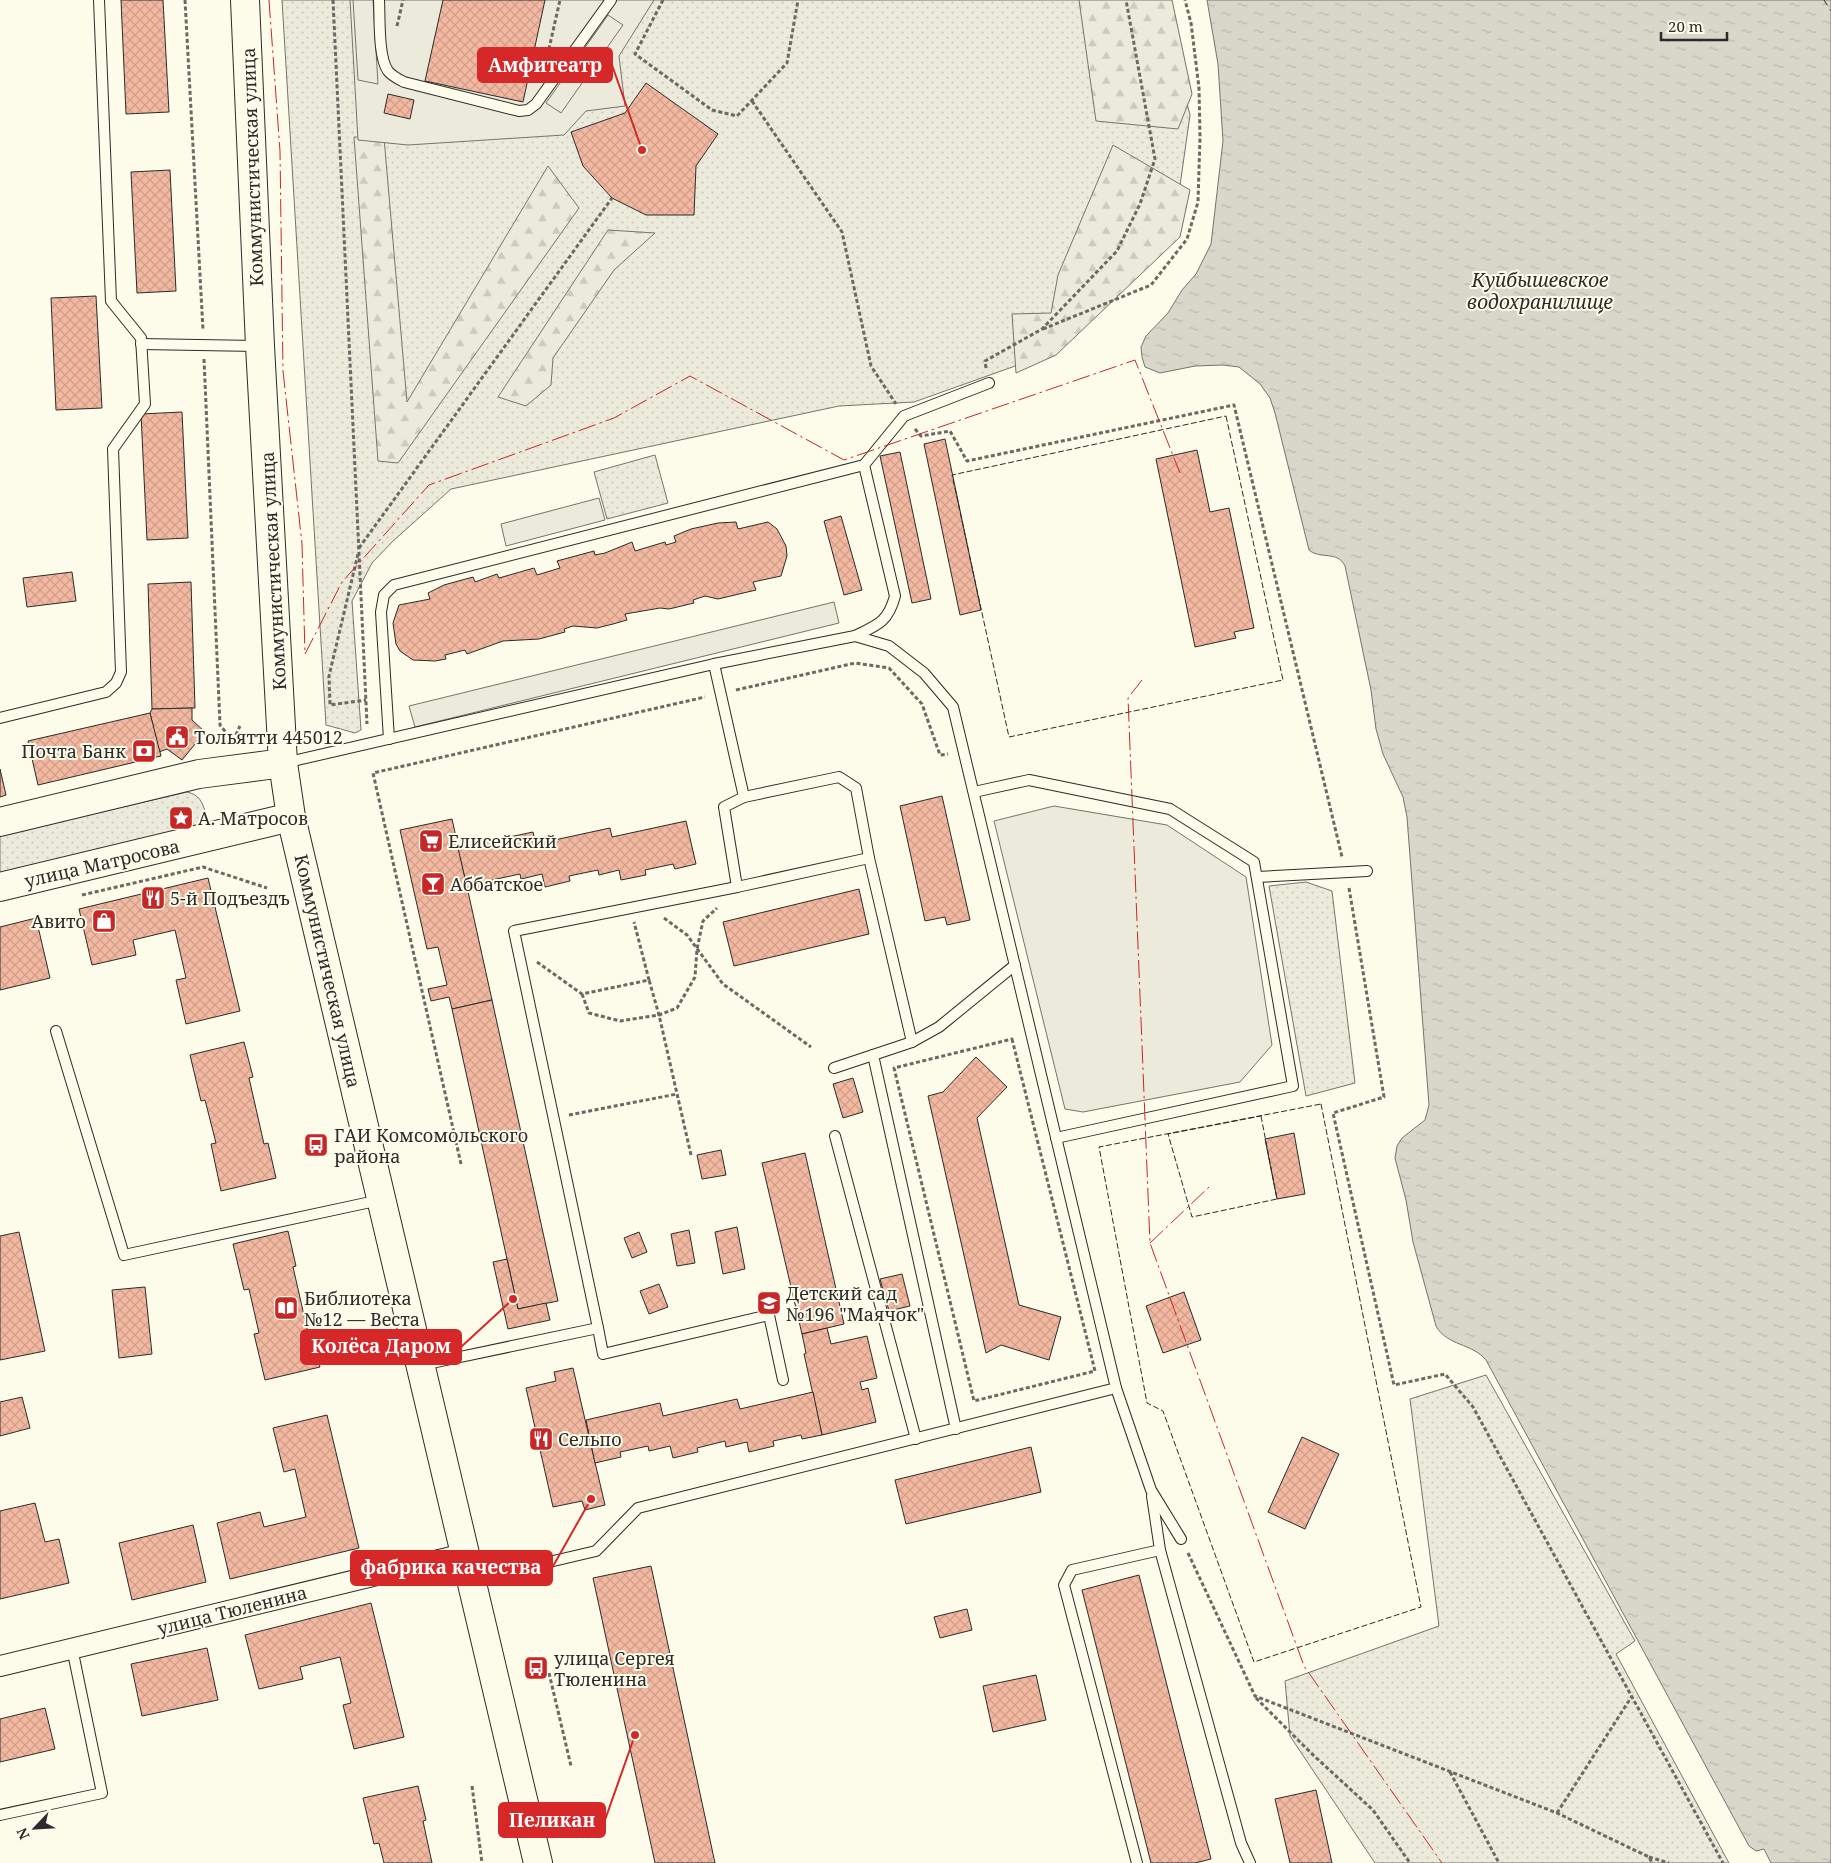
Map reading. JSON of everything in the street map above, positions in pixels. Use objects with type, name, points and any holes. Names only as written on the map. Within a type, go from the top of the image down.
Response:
[{"type":"main road","name":"Коммунистическая улица","points":[[245,0],[260,346],[283,764],[291,817],[538,1863]]},
{"type":"main road","points":[[0,822],[199,774],[283,764]]},
{"type":"main road","name":"улица Матросова","points":[[0,887],[291,817]]},
{"type":"street","name":"улица Тюленина","points":[[0,1666],[464,1554]]},
{"type":"lane","points":[[0,718],[106,692],[116,683],[121,672],[113,449],[145,404],[141,338],[111,301],[99,0]]},
{"type":"lane","points":[[379,0],[383,60],[387,70],[394,77],[404,82],[519,111],[528,110],[536,104],[611,0]]},
{"type":"lane","points":[[141,344],[260,346]]},
{"type":"lane","points":[[389,739],[381,612],[384,595],[394,585],[864,465],[904,416],[989,383]]},
{"type":"lane","points":[[283,764],[714,664],[855,636],[877,626],[890,614],[895,596],[864,465]]},
{"type":"lane","points":[[855,636],[889,646],[924,674],[953,707],[1116,1388],[1151,1490],[1160,1550],[1240,1843],[1250,1863]]},
{"type":"lane","points":[[714,664],[744,797]]},
{"type":"lane","points":[[737,887],[724,807],[744,797],[838,777],[856,788],[869,858],[912,1042]]},
{"type":"lane","points":[[974,792],[1029,780],[1170,809],[1254,862],[1293,1086],[1056,1138]]},
{"type":"lane","points":[[782,1380],[769,1315],[603,1354],[514,931],[723,891],[869,858]]},
{"type":"lane","points":[[1256,877],[1367,870]]},
{"type":"lane","points":[[834,1068],[912,1042],[939,1027],[1015,964]]},
{"type":"lane","points":[[56,1031],[124,1255],[381,1200]]},
{"type":"lane","points":[[873,1056],[956,1429]]},
{"type":"lane","points":[[835,1136],[916,1439]]},
{"type":"lane","points":[[420,1365],[598,1328]]},
{"type":"lane","points":[[471,1580],[596,1551],[638,1508],[1116,1388]]},
{"type":"lane","points":[[1151,1490],[1181,1539]]},
{"type":"lane","points":[[1137,1863],[1064,1585],[1072,1570],[1160,1550]]},
{"type":"lane","points":[[0,1815],[102,1792],[72,1648]]},
{"type":"path","points":[[185,0],[220,726],[233,741]]},
{"type":"path","points":[[333,0],[367,724]]},
{"type":"path","points":[[545,66],[560,0]]},
{"type":"path","points":[[663,0],[635,54],[712,110],[737,116],[787,63],[798,0]]},
{"type":"path","points":[[1042,329],[1117,251],[1140,204],[1156,160],[1126,0]]},
{"type":"path","points":[[989,383],[985,361],[1042,329],[1151,285],[1187,239],[1198,202],[1200,137],[1199,88],[1185,0]]},
{"type":"path","points":[[752,101],[842,232],[871,366],[904,416],[921,436],[950,431],[967,461],[1234,405],[1346,872],[1384,1097],[1333,1113],[1394,1385],[1445,1374],[1473,1407],[1723,1863]]},
{"type":"path","points":[[366,700],[330,704],[329,676],[359,549],[612,198]]},
{"type":"path","points":[[461,1164],[373,773],[855,663],[890,668],[922,704],[940,755],[964,753]]},
{"type":"path","points":[[77,896],[203,867],[267,888]]},
{"type":"path","points":[[518,949],[582,994],[589,1014],[620,1021],[659,1015],[677,1008],[695,977],[697,948],[703,921],[717,909],[723,891]]},
{"type":"path","points":[[647,906],[687,935],[723,984],[811,1047]]},
{"type":"path","points":[[631,909],[659,1015],[692,1155]]},
{"type":"path","points":[[582,994],[649,980]]},
{"type":"path","points":[[1012,1039],[1095,1371],[974,1401],[894,1068],[1012,1039]]},
{"type":"path","points":[[554,1118],[677,1094]]},
{"type":"path","points":[[1181,1539],[1255,1696],[1311,1753],[1373,1810],[1410,1863]]},
{"type":"path","points":[[549,1673],[571,1766]]},
{"type":"path","points":[[1255,1696],[1557,1813],[1649,1857],[1669,1863]]},
{"type":"path","points":[[1557,1813],[1632,1696]]},
{"type":"path","points":[[1450,1771],[1499,1863]]},
{"type":"path","points":[[472,1786],[482,1863]]},
{"type":"path","points":[[1649,1857],[1652,1863]]},
{"type":"green space","points":[[282,0],[1161,0],[1190,115],[1173,235],[1049,354],[914,402],[839,406],[451,489],[392,542],[372,563],[352,601],[361,730],[355,733],[326,725]]},
{"type":"green space","points":[[350,0],[654,0],[619,56],[625,106],[586,111],[564,135],[408,145],[358,140]]},
{"type":"green space","points":[[1079,0],[1172,0],[1192,94],[1178,129],[1096,121]]},
{"type":"green space","points":[[354,137],[384,138],[407,402],[548,166],[579,208],[398,463],[378,461]]},
{"type":"green space","points":[[1113,145],[1190,190],[1180,237],[1056,355],[1016,373],[1012,314],[1051,313],[1058,275]]},
{"type":"green space","points":[[608,230],[655,233],[614,270],[553,358],[551,385],[526,406],[498,397]]},
{"type":"green space","points":[[655,455],[668,503],[607,519],[594,472]]},
{"type":"green space","points":[[187,792],[195,795],[200,800],[206,814],[199,828],[0,875],[0,835]]},
{"type":"green space","points":[[1306,882],[1332,891],[1355,1083],[1306,1096],[1269,886]]},
{"type":"green space","points":[[1486,1375],[1635,1641],[1616,1654],[1729,1863],[1375,1863],[1290,1736],[1285,1681],[1439,1626],[1410,1399]]},
{"type":"shaded area","points":[[353,0],[373,0],[378,84],[358,80]]},
{"type":"shaded area","points":[[608,15],[623,25],[561,113],[546,103]]},
{"type":"shaded area","points":[[599,498],[605,520],[506,546],[501,524]]},
{"type":"shaded area","points":[[834,602],[839,623],[415,727],[409,706]]},
{"type":"shaded area","points":[[1054,806],[1167,825],[1246,877],[1272,1045],[1240,1082],[1083,1112],[1065,1109],[994,821]]},
{"type":"water","name":"Куйбышевское водохранилище","points":[[1207,0],[1831,0],[1831,1863],[1771,1863],[1764,1849],[1756,1851],[1749,1846],[1486,1360],[1474,1350],[1446,1337],[1436,1326],[1413,1242],[1406,1200],[1395,1158],[1397,1146],[1402,1138],[1425,1120],[1429,1105],[1407,817],[1403,797],[1383,754],[1376,729],[1371,690],[1345,566],[1338,558],[1314,553],[1309,550],[1275,413],[1270,398],[1260,384],[1239,367],[1223,365],[1195,366],[1160,373],[1145,367],[1142,357],[1141,347],[1146,336],[1168,313],[1182,290],[1196,274],[1211,244],[1223,141],[1218,64]]},
{"type":"building","points":[[121,0],[163,0],[169,112],[126,114]]},
{"type":"building","points":[[443,0],[545,0],[523,102],[425,81]]},
{"type":"building","points":[[646,83],[718,134],[696,166],[694,215],[646,215],[612,198],[583,166],[571,132],[625,113]]},
{"type":"building","points":[[388,94],[414,100],[410,119],[384,113]]},
{"type":"building","points":[[170,170],[176,291],[137,293],[131,172]]},
{"type":"building","points":[[96,296],[102,408],[56,410],[51,298]]},
{"type":"building","points":[[182,412],[188,538],[147,540],[141,414]]},
{"type":"building","points":[[945,439],[981,610],[960,615],[924,444]]},
{"type":"building","points":[[1197,450],[1210,512],[1229,508],[1254,628],[1234,632],[1236,638],[1195,647],[1156,459]]},
{"type":"building","points":[[900,452],[931,599],[912,603],[880,456]]},
{"type":"building","points":[[841,516],[862,590],[844,595],[824,521]]},
{"type":"building","points":[[736,522],[738,529],[768,522],[777,529],[786,546],[787,556],[781,576],[753,582],[756,590],[718,599],[705,596],[693,600],[694,603],[669,609],[660,608],[625,614],[627,620],[597,628],[573,626],[564,629],[565,632],[539,639],[503,641],[467,654],[465,650],[445,655],[446,659],[435,661],[413,660],[400,651],[396,644],[393,623],[399,605],[430,599],[428,593],[444,585],[473,577],[475,582],[497,574],[499,578],[534,568],[537,575],[560,568],[557,561],[594,551],[595,555],[605,553],[632,542],[635,551],[665,542],[666,545],[676,542],[674,536],[691,529],[718,523]]},
{"type":"building","points":[[72,572],[76,601],[27,607],[23,578]]},
{"type":"building","points":[[191,582],[195,708],[152,709],[148,584]]},
{"type":"building","points":[[192,708],[192,720],[205,732],[182,760],[167,749],[159,752],[150,713],[152,709]]},
{"type":"building","points":[[150,713],[161,756],[38,785],[28,741]]},
{"type":"building","points":[[0,769],[6,795],[0,797]]},
{"type":"building","points":[[942,796],[970,920],[947,925],[945,917],[925,921],[900,806]]},
{"type":"building","points":[[452,819],[492,1000],[452,1009],[449,997],[431,1001],[428,989],[447,985],[438,947],[427,949],[400,830]]},
{"type":"building","points":[[686,821],[696,864],[675,869],[673,864],[645,870],[646,875],[621,880],[619,870],[599,875],[598,870],[569,876],[570,881],[545,887],[542,874],[521,879],[520,874],[492,880],[493,885],[468,891],[458,848],[533,832],[536,844],[610,828],[612,837]]},
{"type":"building","points":[[208,878],[240,1011],[186,1024],[176,980],[186,978],[175,930],[133,940],[136,955],[92,965],[79,909]]},
{"type":"building","points":[[859,889],[869,934],[734,966],[723,922]]},
{"type":"building","points":[[36,918],[50,978],[0,990],[0,927]]},
{"type":"building","points":[[492,1000],[558,1301],[518,1309],[452,1009]]},
{"type":"building","points":[[244,1042],[253,1077],[249,1078],[264,1144],[268,1143],[276,1178],[221,1191],[211,1144],[216,1143],[205,1100],[201,1101],[190,1055]]},
{"type":"building","points":[[976,1057],[1007,1087],[977,1118],[1019,1305],[1061,1317],[1049,1360],[1001,1345],[986,1353],[928,1096],[943,1092]]},
{"type":"building","points":[[853,1078],[863,1112],[843,1118],[833,1084]]},
{"type":"building","points":[[1294,1133],[1305,1194],[1277,1199],[1265,1139]]},
{"type":"building","points":[[721,1150],[726,1175],[702,1179],[697,1155]]},
{"type":"building","points":[[805,1153],[844,1324],[802,1334],[762,1163]]},
{"type":"building","points":[[737,1227],[745,1269],[723,1274],[715,1232]]},
{"type":"building","points":[[689,1230],[695,1263],[677,1266],[671,1234]]},
{"type":"building","points":[[288,1231],[296,1266],[293,1267],[308,1333],[311,1332],[320,1367],[265,1380],[254,1334],[259,1333],[249,1289],[244,1290],[233,1244]]},
{"type":"building","points":[[19,1232],[45,1351],[0,1360],[0,1236]]},
{"type":"building","points":[[639,1232],[647,1252],[632,1258],[624,1238]]},
{"type":"building","points":[[507,1259],[518,1309],[546,1303],[550,1320],[508,1329],[493,1262]]},
{"type":"building","points":[[902,1274],[910,1306],[889,1311],[880,1279]]},
{"type":"building","points":[[659,1284],[668,1307],[649,1314],[640,1291]]},
{"type":"building","points":[[145,1287],[152,1354],[119,1358],[112,1290]]},
{"type":"building","points":[[1184,1292],[1201,1340],[1163,1353],[1146,1306]]},
{"type":"building","points":[[827,1328],[831,1344],[867,1336],[877,1378],[860,1382],[862,1390],[868,1388],[876,1422],[822,1435],[804,1354],[806,1353],[802,1334]]},
{"type":"building","points":[[573,1368],[605,1505],[585,1510],[582,1501],[553,1507],[526,1388],[556,1381],[554,1372]]},
{"type":"building","points":[[813,1392],[822,1435],[802,1439],[801,1435],[773,1441],[774,1446],[749,1452],[747,1442],[726,1447],[725,1441],[697,1448],[698,1452],[673,1458],[670,1446],[649,1451],[648,1446],[620,1452],[621,1457],[595,1463],[586,1420],[660,1403],[663,1416],[737,1399],[740,1409]]},
{"type":"building","points":[[22,1397],[30,1428],[0,1436],[0,1402]]},
{"type":"building","points":[[327,1415],[359,1548],[230,1579],[217,1523],[260,1512],[264,1527],[306,1517],[295,1469],[284,1472],[273,1428]]},
{"type":"building","points":[[1302,1437],[1339,1454],[1305,1529],[1268,1512]]},
{"type":"building","points":[[1031,1447],[1041,1492],[906,1524],[895,1480]]},
{"type":"building","points":[[35,1503],[45,1542],[59,1539],[69,1583],[0,1599],[0,1511]]},
{"type":"building","points":[[193,1525],[206,1582],[132,1600],[119,1543]]},
{"type":"building","points":[[651,1566],[715,1863],[655,1863],[593,1578]]},
{"type":"building","points":[[1139,1575],[1211,1859],[1195,1863],[1151,1863],[1082,1590]]},
{"type":"building","points":[[371,1603],[404,1737],[354,1749],[343,1705],[351,1703],[340,1657],[300,1667],[303,1679],[259,1689],[245,1635]]},
{"type":"building","points":[[967,1609],[972,1630],[940,1638],[934,1617]]},
{"type":"building","points":[[207,1648],[218,1700],[142,1716],[131,1664]]},
{"type":"building","points":[[1036,1675],[1046,1720],[993,1732],[983,1686]]},
{"type":"building","points":[[45,1708],[55,1749],[0,1762],[0,1719]]},
{"type":"building","points":[[418,1786],[426,1820],[423,1821],[432,1863],[384,1863],[379,1843],[374,1844],[363,1798]]},
{"type":"building","points":[[1316,1790],[1332,1863],[1290,1863],[1275,1799]]},
{"type":"ferry route","points":[[1824,0],[1831,11]]},
{"type":"fence","points":[[1226,416],[1283,680],[1009,737],[952,475],[1226,416]]},
{"type":"fence","points":[[1321,1104],[1421,1607],[1254,1662],[1163,1411],[1147,1403],[1099,1147],[1321,1104]]},
{"type":"fence","points":[[1261,1116],[1277,1199],[1192,1217],[1168,1134],[1261,1116]]},
{"type":"power","points":[[269,0],[280,151],[283,371],[302,544],[305,654],[342,582],[429,485],[614,418],[690,376],[844,460],[1135,360],[1180,473]]},
{"type":"power","points":[[1142,680],[1128,698],[1150,1243],[1304,1666],[1442,1863]]},
{"type":"power","points":[[1150,1243],[1209,1187]]},
{"type":"place","name":"Амфитеатр","points":[[642,150]]},
{"type":"place","name":"Тольятти 445012","points":[[177,737]]},
{"type":"place","name":"Почта Банк","points":[[144,751]]},
{"type":"place","name":"А. Матросов","points":[[181,818]]},
{"type":"place","name":"Елисейский","points":[[431,841]]},
{"type":"place","name":"Аббатское","points":[[433,884]]},
{"type":"place","name":"5-й Подъездъ","points":[[153,898]]},
{"type":"place","name":"Авито","points":[[104,921]]},
{"type":"place","name":"ГАИ Комсомольского района","points":[[316,1145]]},
{"type":"place","name":"Колёса Даром","points":[[513,1299]]},
{"type":"place","name":"Детский сад №196 \"Маячок\"","points":[[769,1303]]},
{"type":"place","name":"Библиотека №12 — Веста","points":[[286,1308]]},
{"type":"place","name":"Сельпо","points":[[541,1439]]},
{"type":"place","name":"фабрика качества","points":[[591,1499]]},
{"type":"place","name":"улица Сергея Тюленина","points":[[536,1668]]},
{"type":"place","name":"Пеликан","points":[[635,1735]]}]
